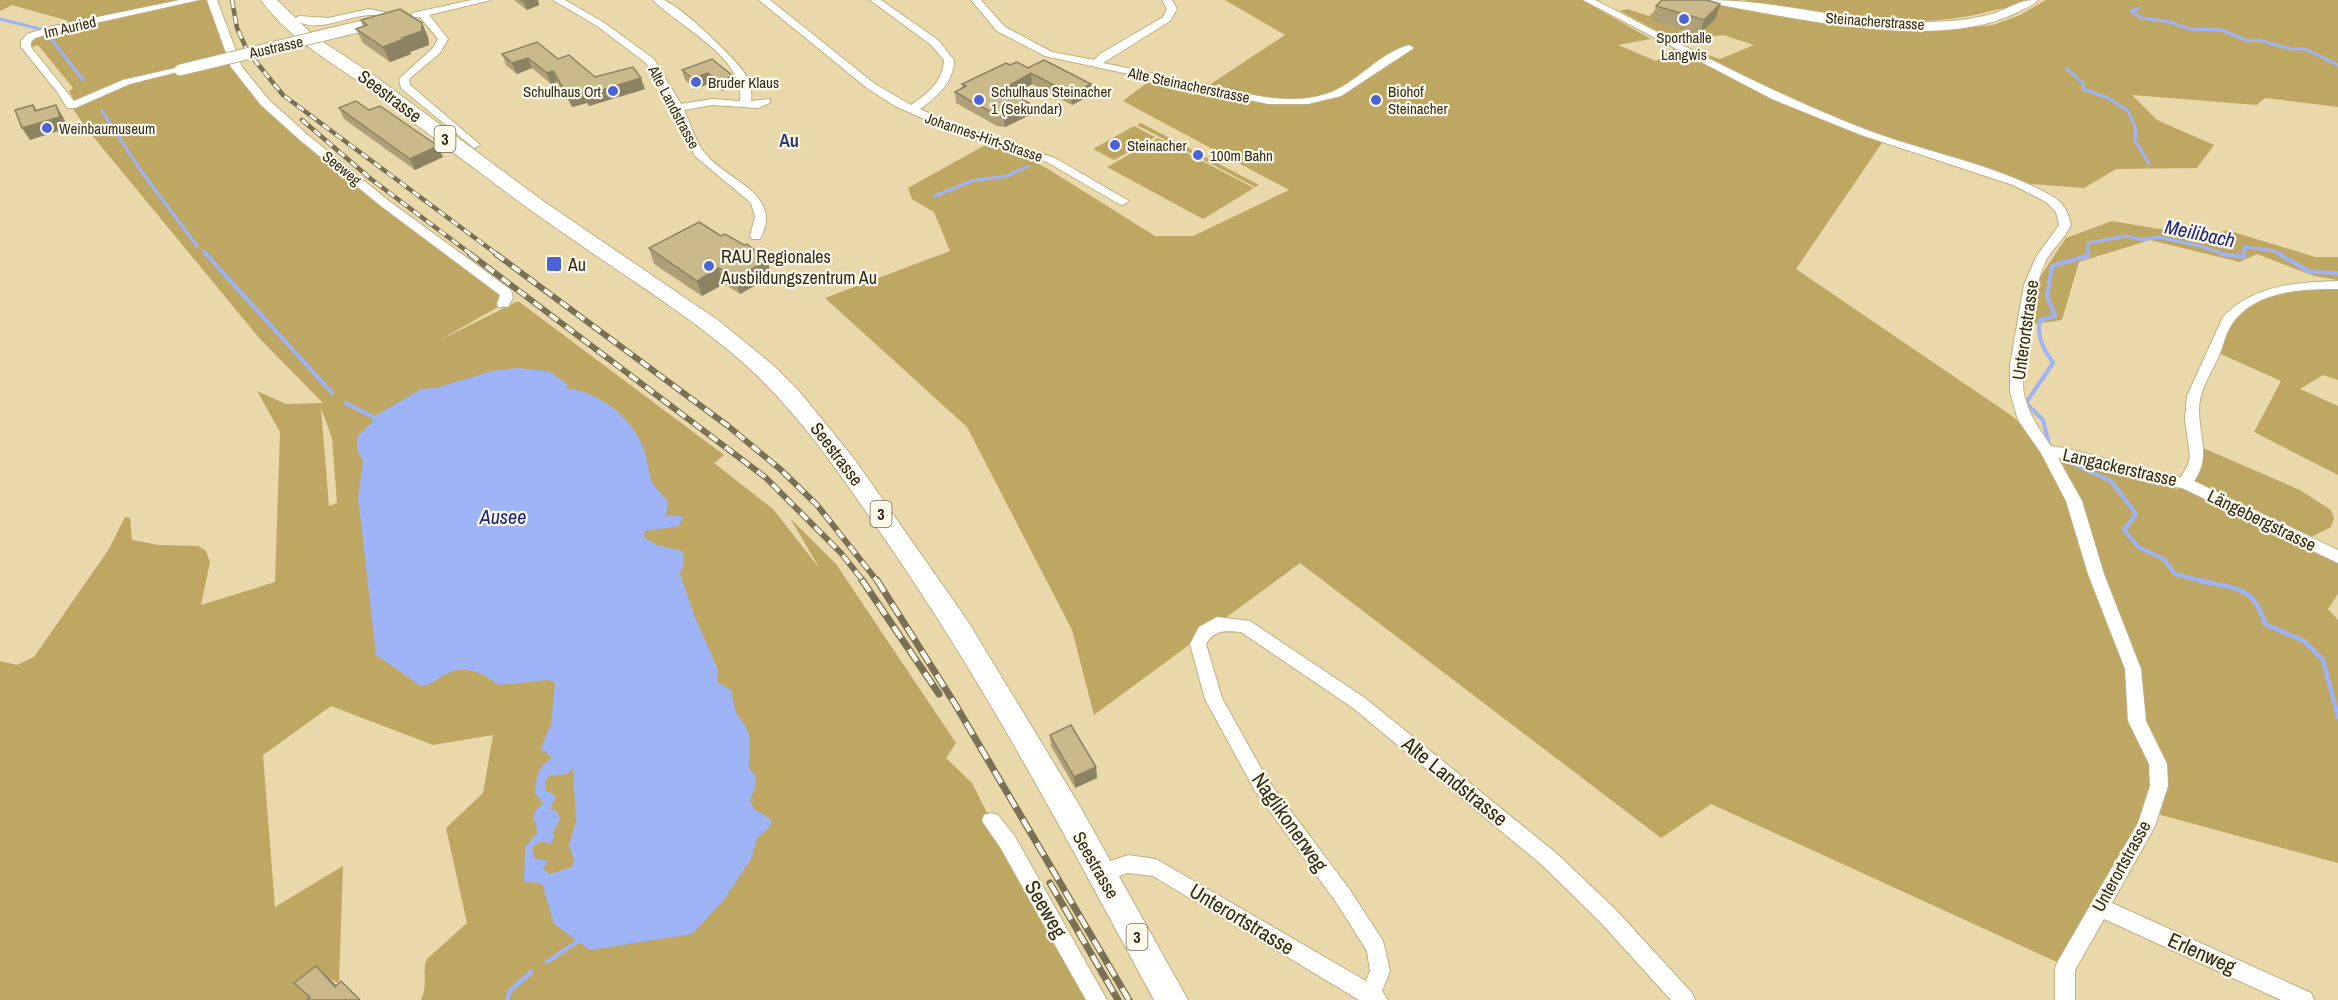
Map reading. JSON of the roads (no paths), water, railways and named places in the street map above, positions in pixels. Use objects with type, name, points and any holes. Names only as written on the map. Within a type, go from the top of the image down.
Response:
[{"type":"main road","name":"Seestrasse","points":[[269,0],[301,34],[320,49],[337,57]]},
{"type":"main road","name":"Seestrasse","points":[[282,0],[337,57],[516,192],[720,334],[757,363],[791,396],[827,439],[908,550],[971,645],[1173,1000]]},
{"type":"street","name":"Im Auried","points":[[71,106],[63,92],[26,46],[26,41],[31,36],[194,0]]},
{"type":"street","name":"Seeweg","points":[[212,0],[232,61],[243,77],[277,113],[361,184],[465,266],[506,293],[507,298],[502,304]]},
{"type":"street","name":"Austrasse","points":[[71,106],[128,82],[422,13],[449,4],[486,0]]},
{"type":"street","name":"Alte Landstrasse","points":[[558,0],[600,24],[650,61],[659,72],[678,108],[699,154],[757,202],[761,217],[756,236]]},
{"type":"street","points":[[657,0],[701,34],[735,66],[746,81],[745,104]]},
{"type":"street","name":"Johannes-Hirt-Strasse","points":[[764,0],[871,86],[910,110],[955,129],[1051,160],[1123,201]]},
{"type":"street","points":[[875,0],[934,42],[949,60],[946,77],[925,99],[910,110]]},
{"type":"street","name":"Alte Steinacherstrasse","points":[[976,0],[1000,29],[1049,54],[1246,98],[1291,102],[1332,96],[1346,89],[1394,54],[1409,48]]},
{"type":"street","points":[[1095,65],[1104,56],[1163,22],[1172,9],[1167,0]]},
{"type":"street","name":"Unterortstrasse","points":[[1588,0],[1776,97],[1865,133],[2017,183],[2050,200],[2062,211],[2065,225],[2061,234],[2042,257],[2030,285],[2018,365],[2017,392],[2025,420],[2047,451],[2074,501],[2096,574],[2133,669],[2137,722],[2158,764],[2159,786],[2146,826],[2065,968],[2065,1000]]},
{"type":"street","name":"Steinacherstrasse","points":[[1715,0],[1828,18],[1921,25],[1983,19],[2011,11],[2031,0]]},
{"type":"street","points":[[299,19],[330,21],[364,13],[383,13],[391,20]]},
{"type":"street","points":[[422,13],[443,39],[434,53],[404,78],[405,86],[474,145]]},
{"type":"street","points":[[316,35],[330,21]]},
{"type":"street","points":[[678,108],[712,102],[758,105],[766,101]]},
{"type":"street","name":"Langackerstrasse","points":[[2047,451],[2079,456],[2162,482],[2185,483],[2193,474],[2198,460],[2192,415],[2194,396],[2226,322],[2235,311],[2254,299],[2285,289],[2312,285],[2338,285]]},
{"type":"street","name":"Längebergstrasse","points":[[2185,483],[2338,557]]},
{"type":"street","name":"Alte Landstrasse","points":[[1198,644],[1205,632],[1217,624],[1244,626],[1359,703],[1549,859],[1609,917],[1685,1000]]},
{"type":"street","name":"Naglikonerweg","points":[[1198,644],[1214,699],[1261,785],[1343,896],[1376,948],[1380,971],[1374,998]]},
{"type":"street","name":"Seeweg","points":[[991,821],[1007,841],[1097,1000]]},
{"type":"street","name":"Unterortstrasse","points":[[1101,873],[1128,864],[1156,868],[1374,998]]},
{"type":"street","name":"Erlenweg","points":[[2099,907],[2304,1000]]},
{"type":"water","name":"Ausee","points":[[517,368],[549,371],[567,384],[566,388],[604,401],[624,418],[640,440],[646,455],[651,480],[668,502],[666,516],[679,515],[683,518],[679,526],[645,531],[644,537],[656,545],[682,551],[684,562],[680,574],[694,615],[718,670],[717,682],[731,690],[736,713],[746,727],[750,740],[749,768],[756,780],[750,800],[754,809],[772,820],[768,829],[757,838],[751,859],[723,901],[692,934],[590,950],[554,924],[542,883],[524,882],[525,847],[537,833],[533,819],[535,811],[543,803],[535,793],[537,776],[543,765],[552,758],[541,748],[551,724],[555,683],[548,680],[498,685],[474,671],[460,670],[421,686],[376,655],[358,497],[363,462],[357,449],[357,436],[372,423],[373,417],[421,389],[435,388],[492,371]],"holes":[[[573,769],[576,821],[569,846],[574,860],[572,867],[550,874],[543,869],[548,861],[534,858],[532,847],[541,841],[551,844],[554,838],[553,832],[560,819],[557,811],[550,809],[555,799],[554,794],[546,791],[545,782],[549,776],[567,774]]]},
{"type":"waterway","name":"Meilibach","points":[[2139,8],[2131,11],[2142,18],[2170,22],[2189,29],[2222,30],[2248,41],[2258,40],[2291,49],[2305,49],[2338,65]]},
{"type":"waterway","points":[[0,19],[44,30]]},
{"type":"waterway","points":[[48,35],[83,80]]},
{"type":"waterway","points":[[2066,68],[2083,83],[2083,89],[2108,98],[2128,111],[2136,129],[2135,140],[2149,164]]},
{"type":"waterway","points":[[102,111],[141,171],[197,246]]},
{"type":"waterway","points":[[935,196],[971,181],[1007,176],[1028,166]]},
{"type":"waterway","name":"Meilibach","points":[[2049,444],[2043,420],[2026,403],[2053,363],[2044,348],[2039,326],[2040,320],[2055,316],[2047,296],[2052,266],[2088,256],[2088,243],[2126,236],[2143,240],[2158,237],[2200,246],[2224,254]]},
{"type":"waterway","name":"Meilibach","points":[[2224,254],[2244,257],[2244,247],[2275,251],[2282,255]]},
{"type":"waterway","points":[[204,251],[208,255]]},
{"type":"waterway","points":[[206,254],[332,393]]},
{"type":"waterway","name":"Meilibach","points":[[2279,254],[2310,272],[2338,273]]},
{"type":"waterway","points":[[346,403],[373,417]]},
{"type":"waterway","name":"Meilibach","points":[[2065,460],[2111,481],[2136,514],[2124,530],[2138,547],[2164,559],[2175,574],[2205,582]]},
{"type":"waterway","name":"Meilibach","points":[[2199,580],[2233,588],[2249,595],[2260,611],[2265,624],[2304,641],[2323,660],[2338,717]]},
{"type":"waterway","points":[[547,962],[578,941]]},
{"type":"waterway","points":[[507,1000],[510,991],[531,972]]},
{"type":"railway","points":[[232,0],[237,28],[248,52],[283,95],[498,255]]},
{"type":"railway","points":[[302,120],[371,179],[472,255]]},
{"type":"railway","points":[[470,254],[765,477],[841,553],[864,582]]},
{"type":"railway","points":[[496,254],[728,426],[780,469],[817,505],[878,582]]},
{"type":"railway","points":[[862,580],[939,694]]},
{"type":"railway","points":[[877,580],[955,704],[1129,1000]]},
{"type":"railway","points":[[1050,883],[1118,1000]]},
{"type":"place","name":"Sporthalle Langwis","points":[[1684,19]]},
{"type":"place","name":"Bruder Klaus","points":[[696,82]]},
{"type":"place","name":"Schulhaus Ort","points":[[613,91]]},
{"type":"place","name":"Schulhaus Steinacher 1 (Sekundar)","points":[[979,100]]},
{"type":"place","name":"Biohof Steinacher","points":[[1376,100]]},
{"type":"place","name":"Weinbaumuseum","points":[[47,128]]},
{"type":"place","name":"Steinacher","points":[[1115,145]]},
{"type":"place","name":"100m Bahn","points":[[1198,155]]},
{"type":"place","name":"Au","points":[[554,264]]},
{"type":"place","name":"RAU Regionales Ausbildungszentrum Au","points":[[709,266]]},
{"type":"district","name":"Au","points":[[789,140]]}]
